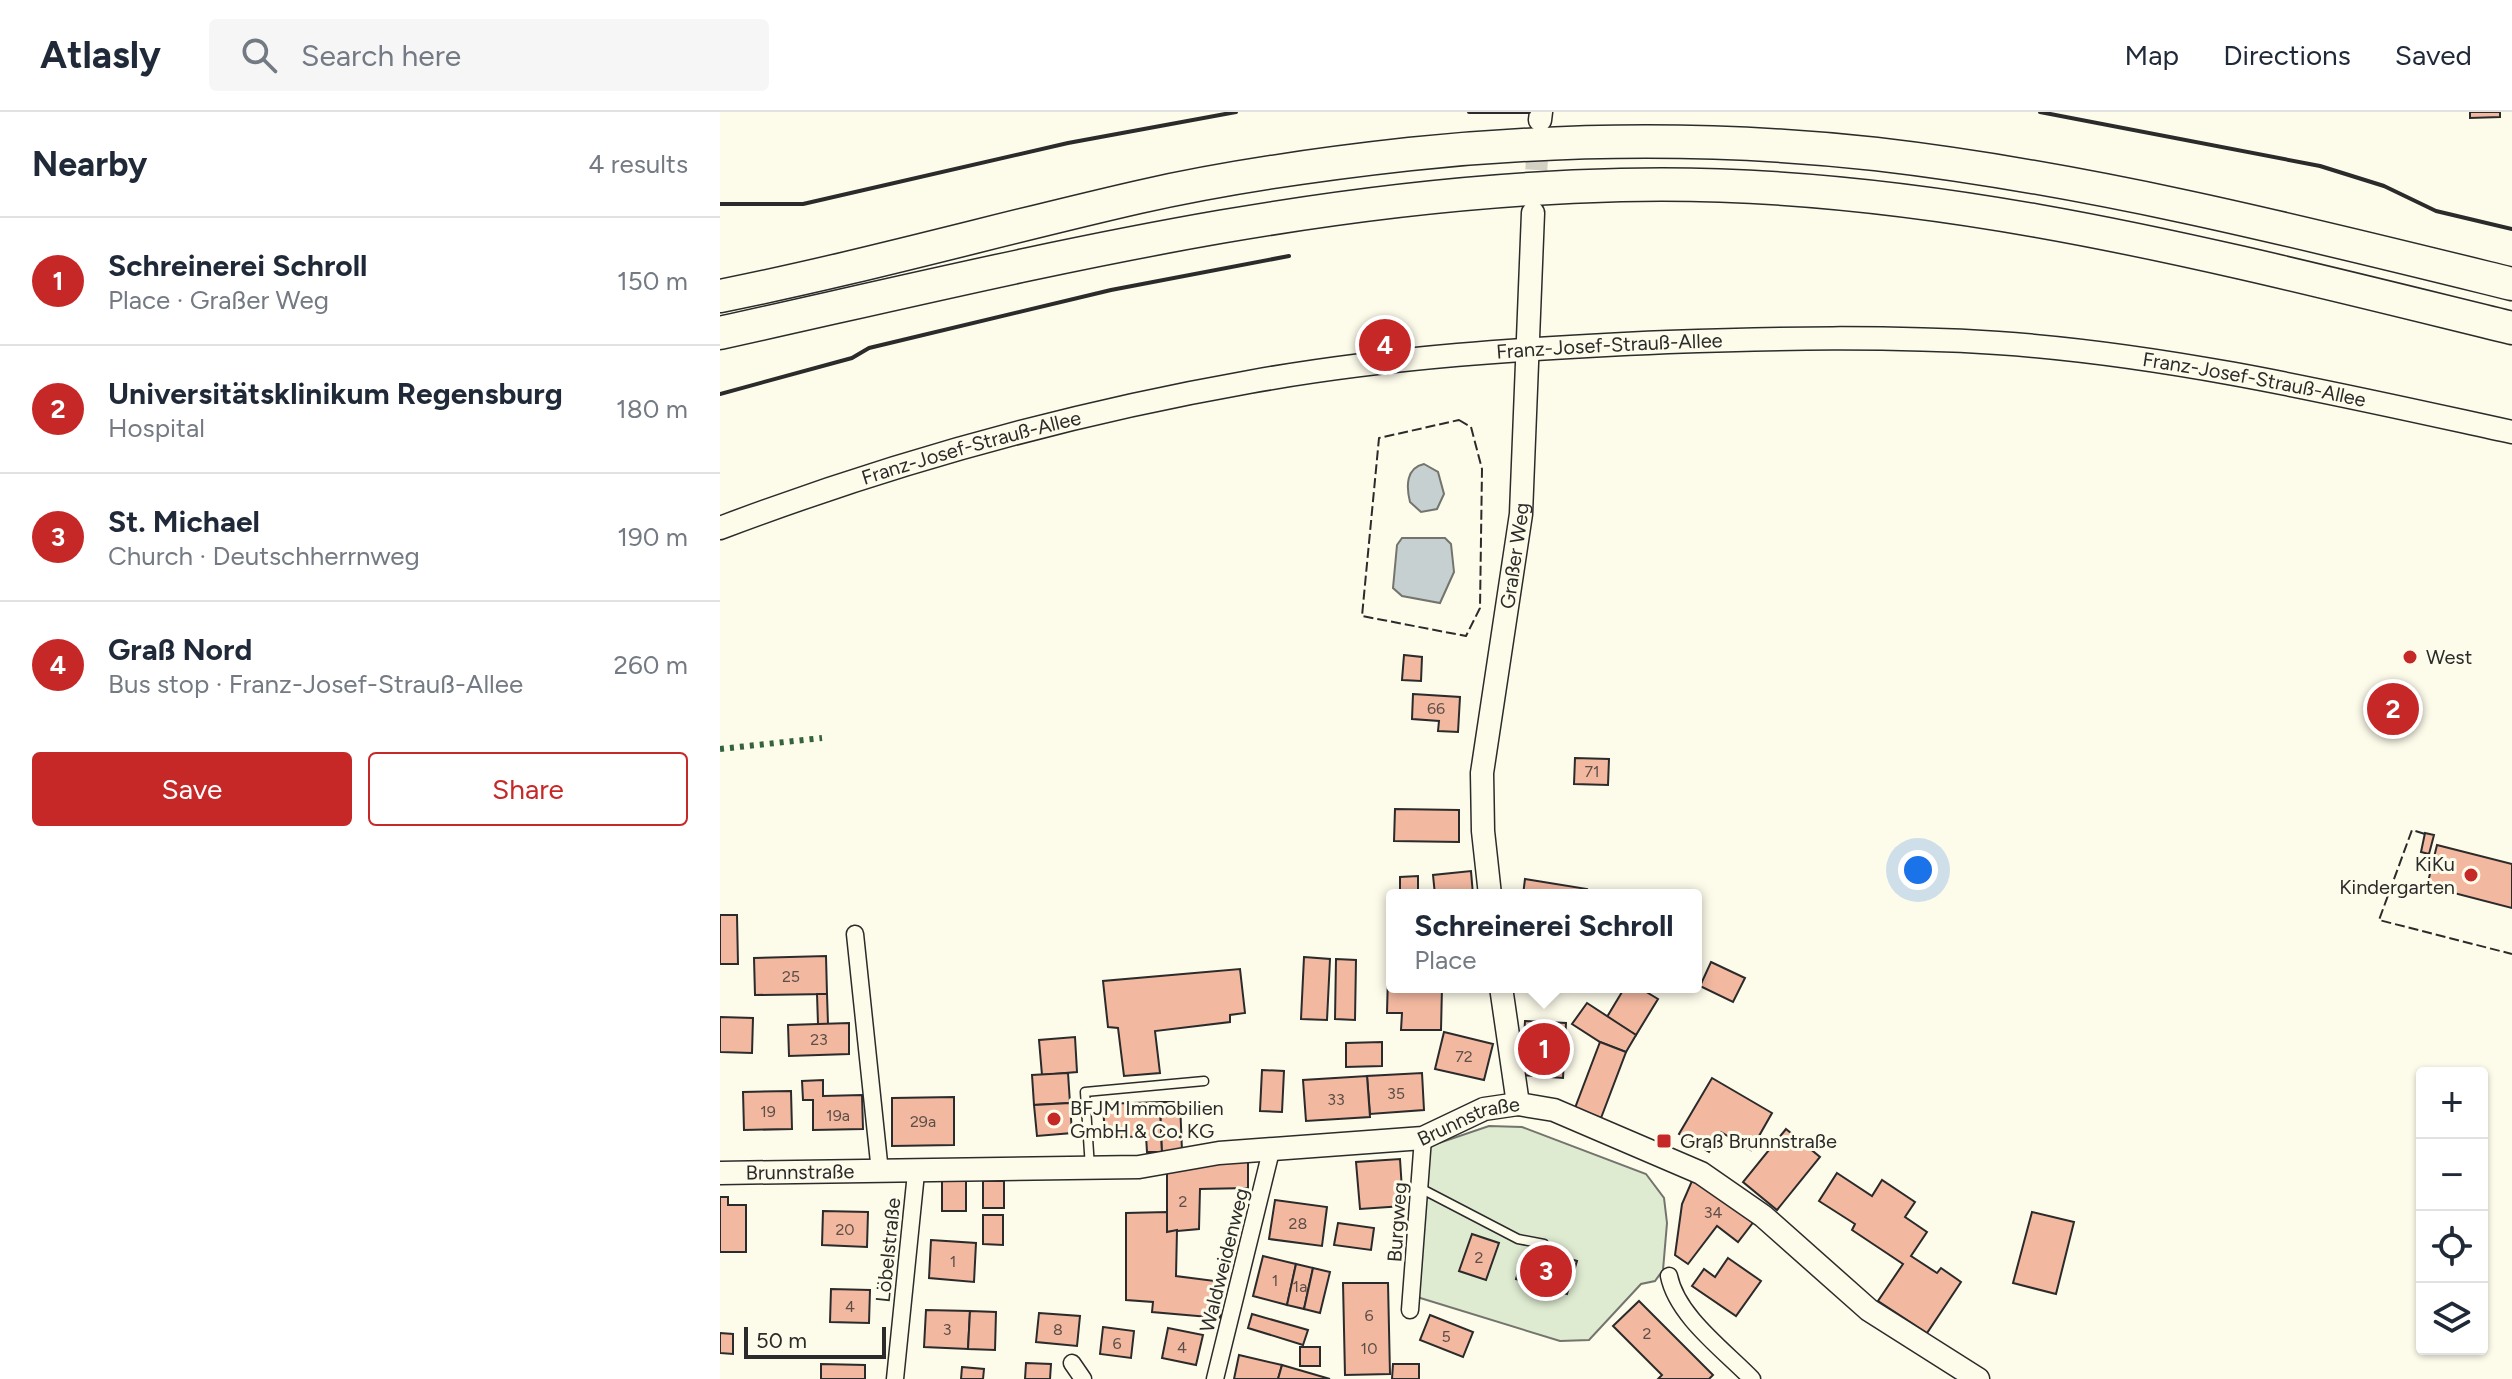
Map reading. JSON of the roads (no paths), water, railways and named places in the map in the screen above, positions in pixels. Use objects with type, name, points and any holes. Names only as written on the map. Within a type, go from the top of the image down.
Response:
[{"type":"highway","points":[[720,296],[1143,196],[1226,180],[1412,154],[1620,141],[1792,147],[1986,170],[2169,202],[2512,284]]},
{"type":"highway","points":[[720,333],[1238,221],[1421,196],[1625,184],[1824,193],[2007,216],[2235,260],[2512,328]]},
{"type":"street","name":"Graßer Weg","points":[[1489,889],[1483,831],[1482,773],[1521,514],[1533,213]]},
{"type":"street","name":"Franz-Josef-Strauß-Allee","points":[[720,528],[821,490],[1094,413],[1252,381],[1528,350],[1783,338],[1996,343],[2215,369],[2512,432]]},
{"type":"street","name":"Brunnstraße","points":[[855,934],[880,1172]]},
{"type":"street","points":[[1502,993],[1518,1104]]},
{"type":"street","name":"Brunnstraße","points":[[720,1173],[916,1173],[1139,1167],[1219,1153],[1423,1138],[1484,1109],[1518,1104],[1554,1110],[1701,1173],[1763,1216],[1869,1310],[1978,1379]]},
{"type":"street","name":"Burgweg","points":[[1410,1310],[1423,1138]]},
{"type":"street","name":"Waldweidenweg","points":[[1215,1379],[1271,1151]]},
{"type":"street","name":"Löbelstraße","points":[[895,1379],[916,1173]]},
{"type":"street","points":[[1669,1276],[1672,1290],[1681,1305],[1752,1379]]},
{"type":"street","points":[[1072,1363],[1083,1379]]},
{"type":"lane","points":[[1090,1168],[1085,1092],[1204,1081]]},
{"type":"lane","points":[[1419,1188],[1442,1196],[1518,1239],[1544,1244]]},
{"type":"tunnel","points":[[1534,203],[1539,130]]},
{"type":"place","name":"Graß Nord","points":[[1385,345]]},
{"type":"place","name":"West","points":[[2410,657]]},
{"type":"place","name":"Universitätsklinikum Regensburg","points":[[2393,709]]},
{"type":"place","name":"KiKu Kindergarten","points":[[2471,875]]},
{"type":"place","name":"Schreinerei Schroll","points":[[1544,1049]]},
{"type":"place","name":"BFJM Immobilien GmbH & Co. KG","points":[[1054,1119]]},
{"type":"place","name":"Graß Brunnstraße","points":[[1664,1141]]},
{"type":"place","name":"St. Michael","points":[[1546,1271]]}]
